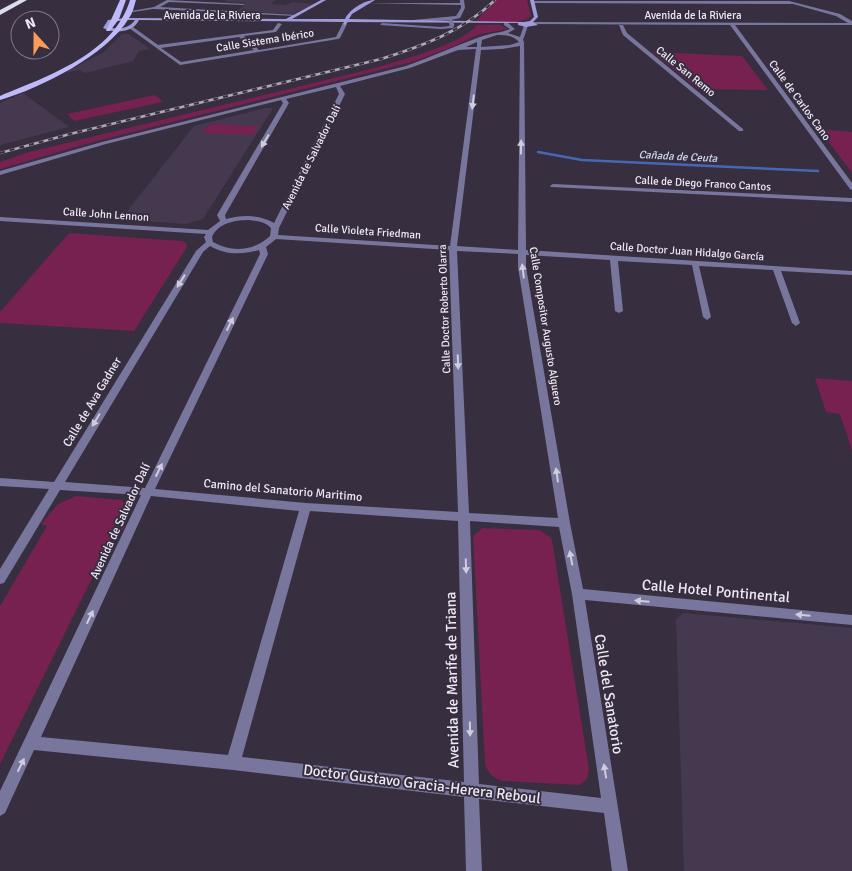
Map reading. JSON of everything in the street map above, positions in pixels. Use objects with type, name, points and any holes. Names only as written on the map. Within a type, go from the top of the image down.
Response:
[{"type":"highway","points":[[0,6],[10,0]]},
{"type":"highway","points":[[0,13],[24,0]]},
{"type":"main road","points":[[129,15],[133,0]]},
{"type":"main road","points":[[0,92],[75,55],[110,31],[129,15],[141,0]]},
{"type":"main road","points":[[0,98],[86,57],[110,31],[122,2]]},
{"type":"main road","points":[[110,31],[130,28]]},
{"type":"street","points":[[137,20],[130,28],[156,47],[274,30],[295,15],[324,0]]},
{"type":"street","name":"Calle Sistema Ibérico","points":[[156,47],[180,64],[338,38],[350,13],[373,0]]},
{"type":"street","points":[[774,0],[795,3],[838,15],[852,25]]},
{"type":"street","points":[[129,15],[155,8],[168,1],[212,1],[243,4]]},
{"type":"street","points":[[457,49],[468,49],[480,45],[491,35],[516,30],[523,25],[533,23],[536,17],[532,1],[795,3]]},
{"type":"street","points":[[186,9],[196,2]]},
{"type":"street","points":[[366,3],[462,2],[463,8],[458,17],[451,22],[450,27],[441,28],[382,23]]},
{"type":"street","points":[[155,8],[295,15]]},
{"type":"street","name":"Avenida de la Riviera","points":[[113,20],[129,15],[137,20],[149,21],[282,23]]},
{"type":"street","name":"Avenida de la Riviera","points":[[144,24],[142,22],[149,21]]},
{"type":"street","points":[[382,23],[451,22]]},
{"type":"street","name":"Avenida de la Riviera","points":[[382,23],[523,25]]},
{"type":"street","name":"Avenida de la Riviera","points":[[130,28],[144,24],[382,23],[523,25]]},
{"type":"street","name":"Avenida de la Riviera","points":[[533,23],[733,25]]},
{"type":"street","name":"Avenida de la Riviera","points":[[533,23],[621,26],[852,25]]},
{"type":"street","points":[[506,24],[514,29],[506,32]]},
{"type":"street","name":"Calle Compositor Augusto Alguero","points":[[523,25],[521,252],[530,319],[564,523]]},
{"type":"street","name":"Calle de Carlos Cano","points":[[733,25],[852,188]]},
{"type":"street","name":"Calle San Remo","points":[[621,26],[625,34],[741,130]]},
{"type":"street","points":[[240,35],[259,52]]},
{"type":"street","points":[[0,173],[104,143],[338,86],[408,66],[457,49],[476,39],[480,45],[490,47],[515,47],[522,41],[511,36],[491,35]]},
{"type":"street","name":"Calle Doctor Roberto Olarra","points":[[464,518],[453,248],[480,45]]},
{"type":"street","name":"Avenida de Salvador Dalí","points":[[275,228],[342,94],[338,86]]},
{"type":"street","points":[[224,222],[221,215],[286,103],[283,99]]},
{"type":"street","name":"Calle de Diego Franco Cantos","points":[[553,186],[852,200]]},
{"type":"street","points":[[239,218],[264,220],[275,228],[274,237],[262,246],[252,249],[232,251],[215,247],[208,237],[210,232],[224,222],[239,218]]},
{"type":"street","name":"Calle John Lennon","points":[[0,219],[210,232]]},
{"type":"street","name":"Calle Violeta Friedman","points":[[274,237],[521,252]]},
{"type":"street","name":"Calle de Ava Gadner","points":[[0,579],[200,251],[210,242]]},
{"type":"street","name":"Avenida de Salvador Dalí","points":[[0,808],[148,492],[264,254],[262,246]]},
{"type":"street","name":"Calle Doctor Juan Hidalgo García","points":[[521,252],[852,273]]},
{"type":"street","points":[[614,258],[619,311]]},
{"type":"street","points":[[695,263],[707,317]]},
{"type":"street","points":[[776,268],[796,323]]},
{"type":"street","name":"Camino del Sanatorio Maritimo","points":[[0,482],[148,492],[306,507],[564,523]]},
{"type":"street","points":[[233,763],[306,507]]},
{"type":"street","name":"Avenida de Marife de Triana","points":[[464,518],[474,871]]},
{"type":"street","name":"Calle del Sanatorio","points":[[564,523],[578,594],[620,871]]},
{"type":"street","name":"Calle Hotel Pontinental","points":[[578,594],[852,620]]},
{"type":"street","name":"Doctor Gustavo Gracia-Herera Reboul","points":[[32,743],[233,763],[610,806]]},
{"type":"shaded area","points":[[226,0],[276,0],[271,4],[285,5],[292,2],[313,4],[293,14],[237,11],[246,3],[224,2]]},
{"type":"shaded area","points":[[496,0],[527,0],[531,16],[513,22],[475,22]]},
{"type":"shaded area","points":[[477,25],[500,25],[508,29],[480,34],[412,62],[93,142],[0,169],[0,162],[29,152],[399,61],[458,39]]},
{"type":"shaded area","points":[[122,34],[129,34],[150,49],[139,51],[133,61],[85,73],[80,70],[64,73],[104,52]]},
{"type":"shaded area","points":[[652,52],[742,56],[768,90],[698,89]]},
{"type":"shaded area","points":[[23,93],[69,127],[0,145],[0,103]]},
{"type":"shaded area","points":[[155,95],[163,102],[74,121],[67,114]]},
{"type":"shaded area","points":[[272,108],[272,110],[203,219],[185,224],[121,219],[194,126]]},
{"type":"shaded area","points":[[210,124],[259,126],[252,135],[202,133]]},
{"type":"shaded area","points":[[819,129],[852,132],[852,173]]},
{"type":"shaded area","points":[[69,233],[182,241],[186,243],[187,247],[134,331],[0,323],[0,312]]},
{"type":"shaded area","points":[[815,378],[852,381],[852,451],[840,414],[826,412]]},
{"type":"shaded area","points":[[76,496],[122,500],[127,507],[126,522],[123,530],[116,530],[0,764],[0,606],[47,526],[41,524],[58,504]]},
{"type":"shaded area","points":[[482,528],[539,530],[552,540],[589,769],[587,779],[579,785],[503,781],[491,775],[485,764],[473,536]]},
{"type":"shaded area","points":[[683,613],[852,628],[852,871],[684,871],[676,619]]},
{"type":"waterway","name":"Cañada de Ceuta","points":[[538,152],[582,160],[818,171]]},
{"type":"railway","points":[[0,153],[70,134],[381,59],[412,49],[456,29],[483,11],[495,0]]}]
